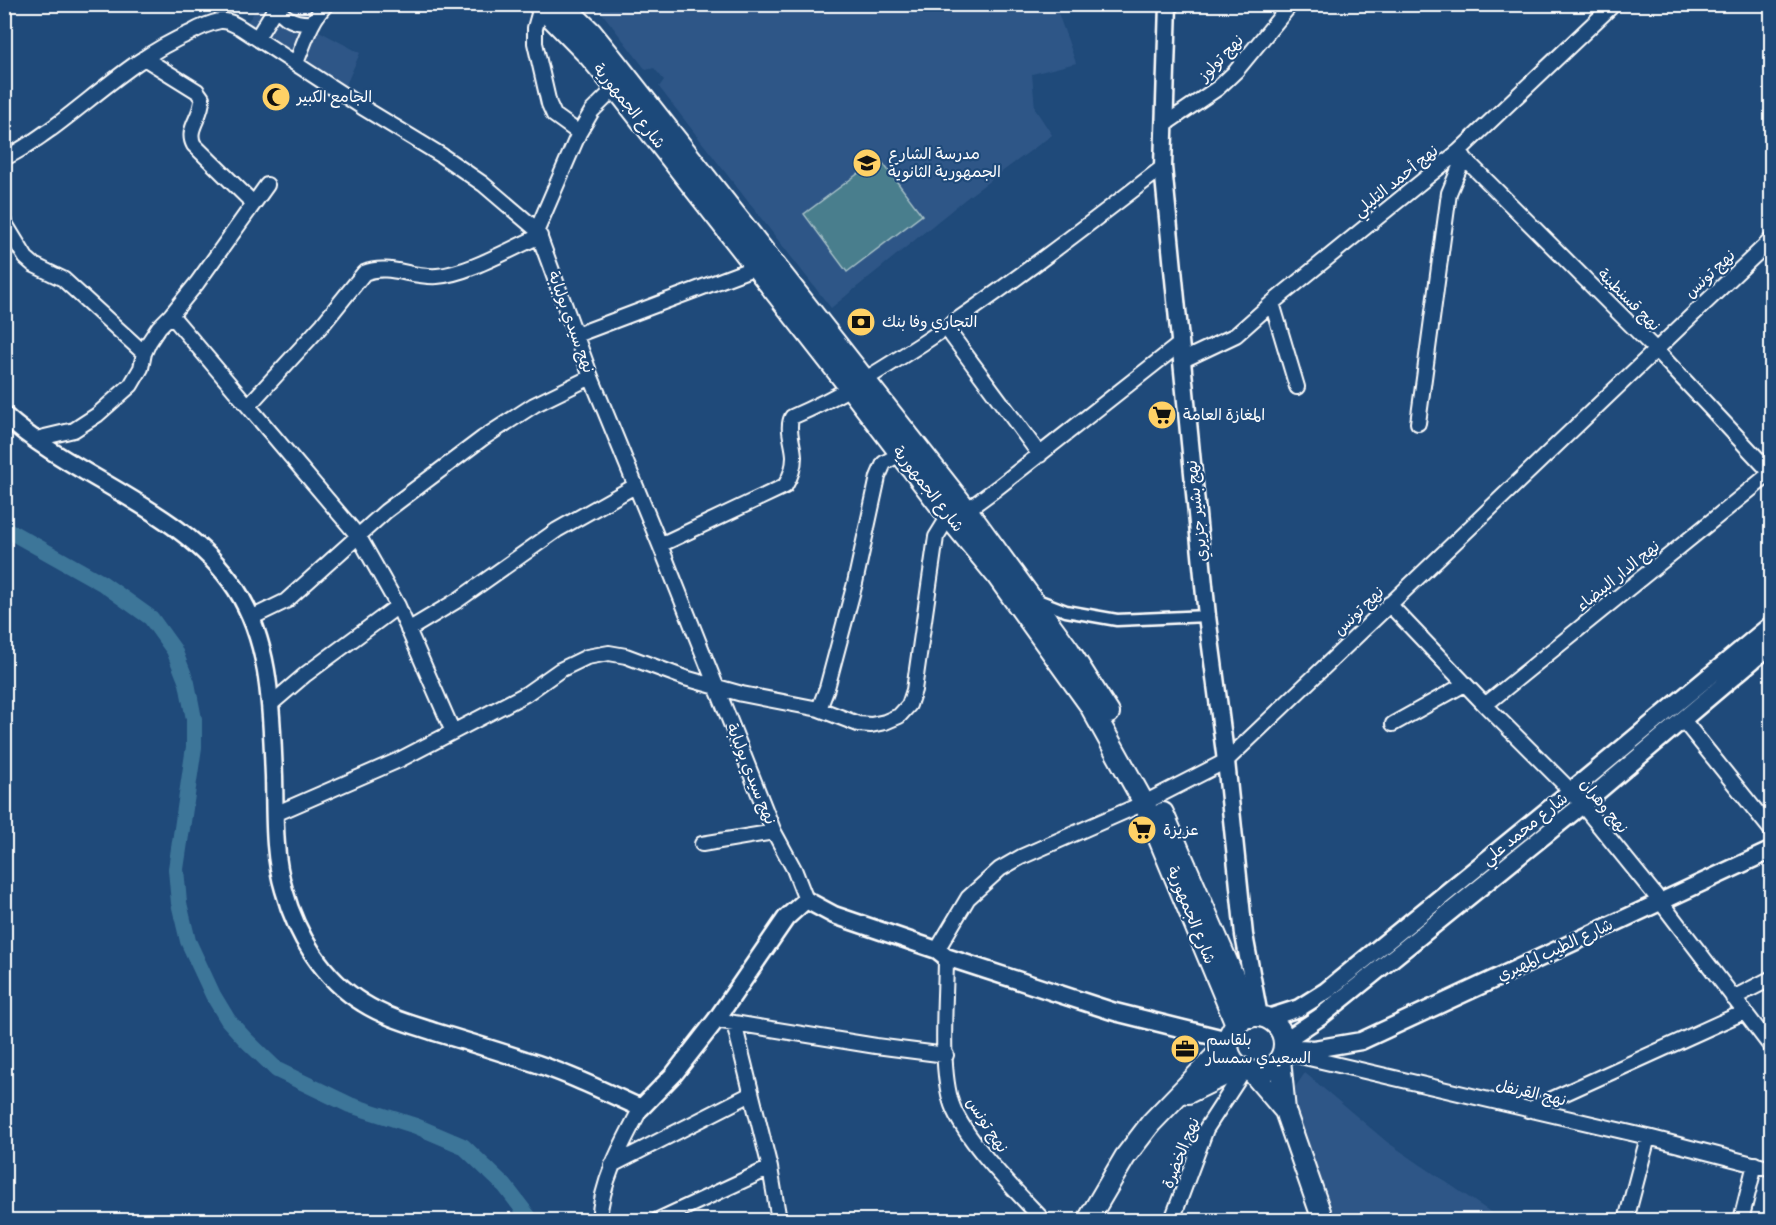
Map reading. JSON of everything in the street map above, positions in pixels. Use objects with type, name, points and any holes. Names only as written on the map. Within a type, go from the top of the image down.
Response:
[{"type":"main road","name":"شارع الجمهورية","points":[[562,4],[592,33],[621,81],[756,267],[859,384],[900,454],[959,515],[1032,598],[1094,688],[1150,800],[1245,1026]]},
{"type":"main road","name":"شارع الجمهورية","points":[[540,5],[590,57],[621,81],[859,384],[959,515],[997,576],[1089,704],[1150,800]]},
{"type":"main road","points":[[1089,1221],[1125,1156],[1160,1114],[1245,1026],[1275,1024],[1281,1032],[1285,1111],[1323,1221]]},
{"type":"main road","points":[[1245,1026],[1229,1052],[1234,1060],[1285,1111]]},
{"type":"main road","points":[[1177,1098],[1245,1069],[1268,1070],[1283,1050]]},
{"type":"street","points":[[296,63],[321,9],[327,4]]},
{"type":"street","name":"نهج بشير جزيري","points":[[1168,4],[1163,167],[1207,616],[1226,762],[1244,935],[1245,1026]]},
{"type":"street","name":"نهج تولوز","points":[[1165,124],[1218,88],[1236,71],[1291,4]]},
{"type":"street","name":"نهج أحمد التليلي","points":[[1181,361],[1236,335],[1272,303],[1461,155],[1614,4]]},
{"type":"street","points":[[540,5],[535,28],[535,43],[549,104],[554,115],[579,134]]},
{"type":"street","points":[[257,38],[276,6],[280,13],[295,21],[314,23]]},
{"type":"street","points":[[4,158],[26,146],[144,58],[179,37],[211,23],[231,22],[483,184],[539,233]]},
{"type":"street","points":[[144,58],[197,91],[202,98],[201,110],[190,133],[191,140],[253,203]]},
{"type":"street","points":[[248,406],[323,324],[364,273],[372,269],[385,269],[417,276],[457,273],[539,233],[579,134],[592,111],[621,81]]},
{"type":"street","points":[[1418,423],[1449,193],[1461,155]]},
{"type":"street","name":"نهج قسنطينة","points":[[1461,155],[1654,350],[1771,473]]},
{"type":"street","points":[[660,545],[785,486],[794,466],[790,420],[859,384],[946,328],[1163,167]]},
{"type":"street","points":[[36,440],[74,430],[97,415],[131,385],[159,327],[197,283],[267,185]]},
{"type":"street","points":[[4,222],[26,258],[34,265],[63,279],[144,354]]},
{"type":"street","name":"نهج سيدي بولبابة","points":[[539,233],[591,377],[634,486],[660,545],[774,832],[794,869],[806,900]]},
{"type":"street","name":"نهج تونس","points":[[1043,1221],[993,1165],[958,1118],[952,1103],[947,1079],[941,953],[968,898],[1000,869],[1150,800],[1226,762],[1772,239]]},
{"type":"street","points":[[576,335],[756,267]]},
{"type":"street","points":[[1272,303],[1297,387]]},
{"type":"street","points":[[171,315],[359,537],[398,606],[453,732]]},
{"type":"street","points":[[946,328],[1040,455]]},
{"type":"street","points":[[275,814],[399,760],[526,694],[560,669],[587,657],[609,653],[626,656],[652,667],[716,686],[819,709],[858,724],[871,725],[899,716],[909,705],[914,690],[936,537],[944,524],[1040,455],[1180,343]]},
{"type":"street","points":[[253,617],[286,601],[386,512],[483,438],[534,405],[591,377]]},
{"type":"street","points":[[4,415],[58,456],[172,525],[201,547],[236,588],[253,617],[268,674],[277,853],[284,890],[299,931],[315,957],[335,982],[362,1003],[397,1020],[529,1061],[641,1108]]},
{"type":"street","points":[[819,709],[827,688],[855,583],[878,477],[884,463],[900,454]]},
{"type":"street","name":"نهج الدار البيضاء","points":[[1485,705],[1771,473]]},
{"type":"street","points":[[408,630],[458,600],[557,530],[634,486]]},
{"type":"street","points":[[1032,598],[1066,611],[1117,620],[1207,616]]},
{"type":"street","name":"نهج وهران","points":[[1389,604],[1571,791],[1660,901],[1772,1048]]},
{"type":"street","points":[[271,704],[306,674],[398,606]]},
{"type":"street","name":"شارع محمد علي","points":[[1245,1026],[1299,1008],[1326,991],[1772,624]]},
{"type":"street","name":"شارع محمد علي","points":[[1283,1050],[1320,1017],[1582,805],[1772,644]]},
{"type":"street","points":[[1393,724],[1465,684]]},
{"type":"street","points":[[1683,720],[1772,831]]},
{"type":"street","points":[[702,844],[774,832]]},
{"type":"street","name":"شارع الطيب المهيري","points":[[1283,1050],[1314,1049],[1361,1041],[1772,850]]},
{"type":"street","points":[[599,1221],[605,1183],[641,1108],[674,1074],[716,1020],[786,918],[806,900],[834,915],[1114,1012],[1245,1026]]},
{"type":"street","points":[[1733,998],[1772,978]]},
{"type":"street","points":[[1528,1110],[1744,1012]]},
{"type":"street","points":[[716,1020],[876,1046],[946,1054]]},
{"type":"street","points":[[735,1023],[780,1219]]},
{"type":"street","name":"نهج القرنفل","points":[[1283,1050],[1772,1169]]},
{"type":"street","name":"نهج الخضرة","points":[[1172,1221],[1206,1130],[1245,1069]]},
{"type":"street","points":[[612,1165],[751,1094]]},
{"type":"street","points":[[1626,1221],[1648,1137]]},
{"type":"street","points":[[1741,1221],[1755,1164]]},
{"type":"street","points":[[658,1221],[770,1168]]},
{"type":"shaded area","points":[[259,5],[327,5],[317,30],[360,53],[342,94],[255,45],[240,33]]},
{"type":"shaded area","name":"مدرسة الشارع الجمهورية الثانوية","points":[[596,5],[1055,5],[1076,63],[1032,74],[1035,109],[1052,135],[969,196],[831,308],[659,87],[664,80],[654,68],[646,70]]},
{"type":"shaded area","points":[[879,158],[922,215],[847,272],[804,214]]},
{"type":"shaded area","points":[[1305,1073],[1387,1142],[1502,1220],[1337,1220],[1289,1096]]},
{"type":"waterway","points":[[4,528],[102,583],[151,618],[174,650],[187,683],[194,719],[194,747],[176,869],[179,903],[188,941],[213,995],[228,1020],[277,1070],[350,1105],[416,1126],[463,1146],[505,1186],[531,1220]]},
{"type":"place","name":"الجامع الكبير","points":[[276,97]]},
{"type":"place","name":"مدرسة الشارع الجمهورية الثانوية","points":[[867,163]]},
{"type":"place","name":"التجاري وفا بنك","points":[[861,322]]},
{"type":"place","name":"المغازة العامة","points":[[1162,415]]},
{"type":"place","name":"عزيزة","points":[[1142,830]]},
{"type":"place","name":"بلقاسم السعيدي سمسار","points":[[1185,1049]]}]
